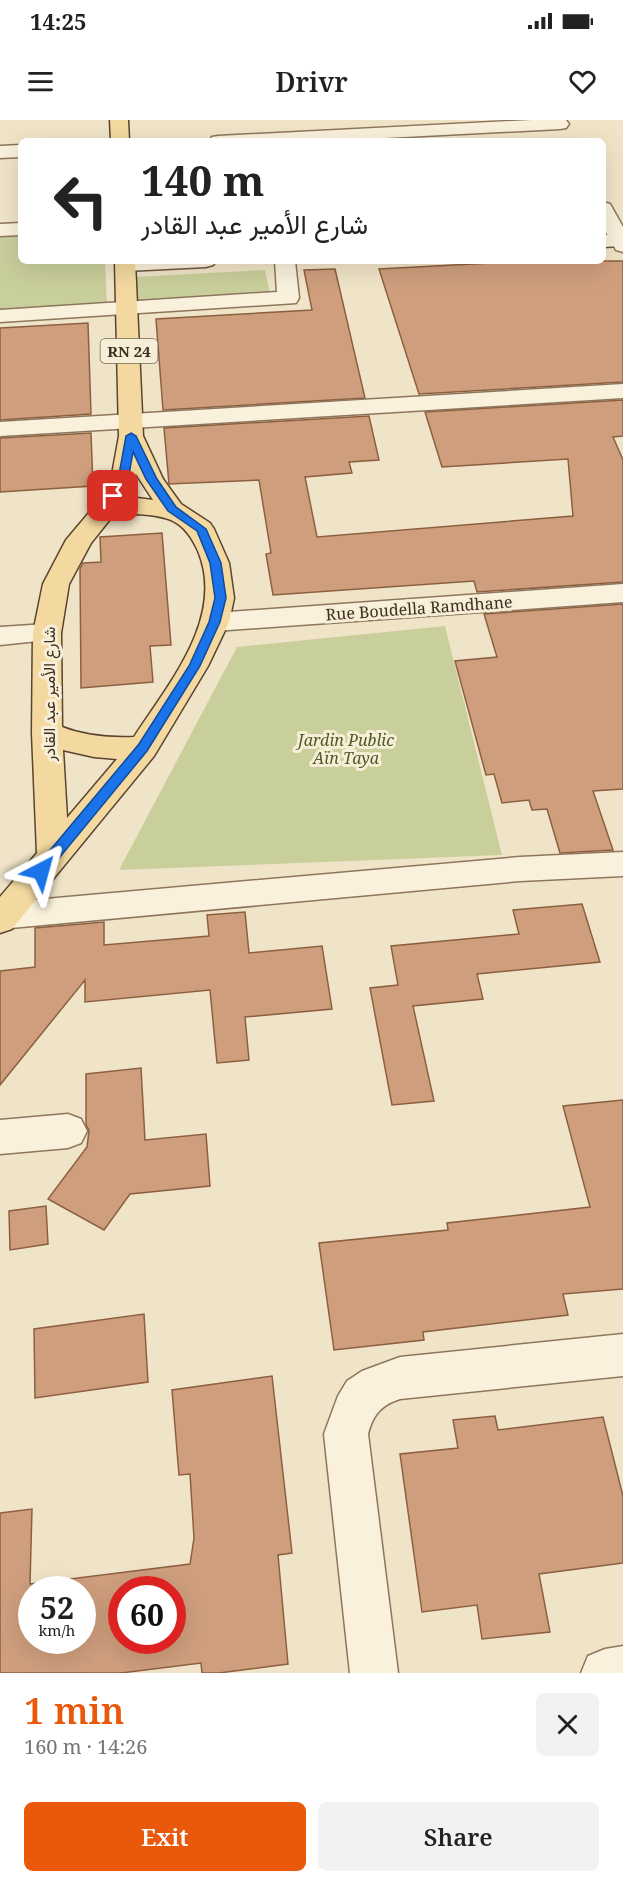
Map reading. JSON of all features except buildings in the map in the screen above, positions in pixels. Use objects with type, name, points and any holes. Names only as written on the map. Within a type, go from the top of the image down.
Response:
[{"type":"main road","points":[[119,120],[120,138]]},
{"type":"main road","name":"RN 24","points":[[2,917],[143,748],[194,666],[215,622],[220,598],[216,563],[201,529],[172,509],[152,479],[131,429],[125,264]]},
{"type":"main road","name":"شارع الأمير عبد القادر","points":[[53,856],[47,733],[47,633],[56,584],[79,540],[103,512],[123,480],[131,429]]},
{"type":"main road","points":[[103,512],[137,506],[172,509]]},
{"type":"main road","points":[[47,733],[93,748],[143,748]]},
{"type":"street","points":[[272,138],[559,122],[567,138]]},
{"type":"street","points":[[0,152],[18,151]]},
{"type":"street","points":[[606,215],[617,242]]},
{"type":"street","points":[[0,230],[18,229]]},
{"type":"street","points":[[0,316],[288,298],[285,264]]},
{"type":"street","points":[[0,429],[131,429],[623,391]]},
{"type":"street","name":"Rue Boudella Ramdhane","points":[[215,622],[623,593]]},
{"type":"street","points":[[0,636],[47,633]]},
{"type":"street","points":[[2,917],[520,869],[623,864]]},
{"type":"street","points":[[0,1137],[68,1131]]},
{"type":"street","points":[[374,1673],[346,1434],[352,1409],[364,1393],[382,1383],[400,1378],[623,1355]]},
{"type":"street","points":[[605,1673],[623,1670]]},
{"type":"green space","points":[[18,232],[18,264],[105,264],[107,305],[0,312],[0,233]]},
{"type":"green space","points":[[265,270],[271,297],[135,305],[133,277]]},
{"type":"green space","name":"Jardin Public Aïn Taya","points":[[445,626],[502,855],[119,870],[237,647]]},
{"type":"route","points":[[41,871],[143,748],[194,666],[215,622],[220,598],[216,563],[201,529],[172,509],[152,479],[131,436],[123,480],[113,496]]}]
